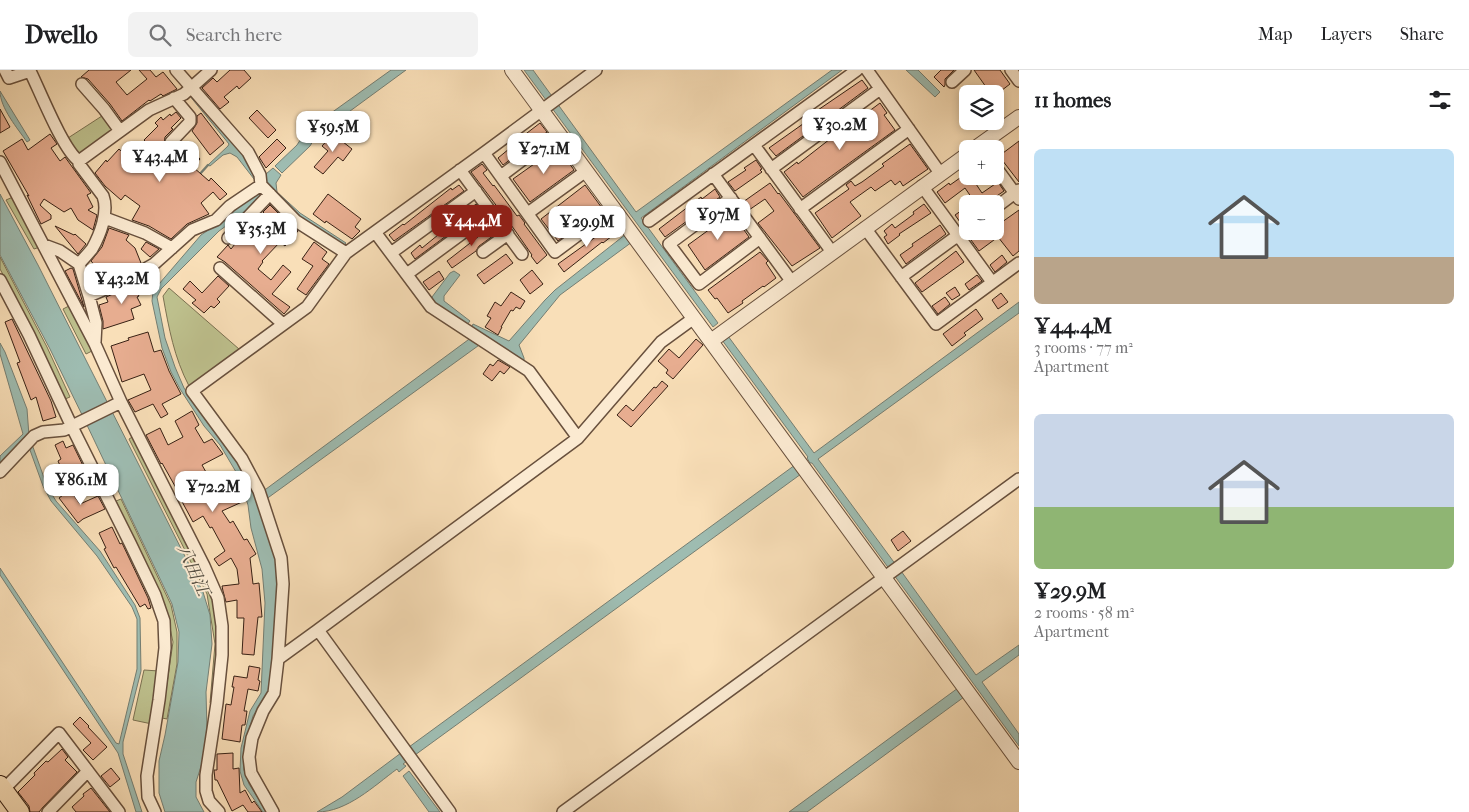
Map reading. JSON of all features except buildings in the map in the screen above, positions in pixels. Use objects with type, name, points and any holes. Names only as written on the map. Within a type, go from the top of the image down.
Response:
[{"type":"main road","points":[[2,787],[20,812]]},
{"type":"street","points":[[6,70],[9,78],[30,71],[64,142],[103,196],[105,218],[92,249],[79,264]]},
{"type":"street","points":[[176,70],[248,152],[260,174],[261,185],[296,221],[346,253]]},
{"type":"street","points":[[79,161],[149,110],[184,94],[211,70]]},
{"type":"street","points":[[512,70],[549,105],[558,133],[1019,762]]},
{"type":"street","points":[[272,812],[251,772],[249,757],[252,738],[263,711],[274,693],[283,584],[281,558],[259,491],[242,459],[192,391],[307,307],[346,253],[596,70]]},
{"type":"street","points":[[649,221],[857,70]]},
{"type":"street","points":[[867,70],[940,174]]},
{"type":"street","points":[[952,82],[965,70]]},
{"type":"street","points":[[82,84],[120,131]]},
{"type":"street","points":[[771,169],[880,89]]},
{"type":"street","points":[[171,142],[190,122],[190,117],[174,98]]},
{"type":"street","points":[[988,140],[1019,117]]},
{"type":"street","points":[[800,208],[909,129]]},
{"type":"street","points":[[501,176],[558,133]]},
{"type":"street","points":[[754,145],[832,252]]},
{"type":"street","points":[[484,153],[555,252],[614,208]]},
{"type":"street","points":[[711,341],[959,160]]},
{"type":"street","points":[[0,162],[95,344],[147,456],[204,566],[218,598],[222,626],[222,655],[206,775],[206,791],[209,801],[218,812]]},
{"type":"street","points":[[460,170],[522,254]]},
{"type":"street","points":[[528,213],[586,171]]},
{"type":"street","points":[[713,174],[792,282]]},
{"type":"street","points":[[1004,177],[1018,194],[1004,203]]},
{"type":"street","points":[[89,296],[124,281],[154,264],[192,230],[216,220],[230,206],[261,185]]},
{"type":"street","points":[[922,186],[992,282]]},
{"type":"street","points":[[391,253],[476,191]]},
{"type":"street","points":[[228,238],[270,194]]},
{"type":"street","points":[[731,198],[669,244],[699,284],[760,238]]},
{"type":"street","points":[[407,274],[491,212]]},
{"type":"street","points":[[105,218],[144,233],[172,248]]},
{"type":"street","points":[[866,228],[936,324],[1019,263]]},
{"type":"street","points":[[375,232],[431,307],[529,371],[578,438]]},
{"type":"street","points":[[483,252],[508,234]]},
{"type":"street","points":[[901,277],[958,235]]},
{"type":"street","points":[[44,245],[60,250],[79,264],[96,323],[95,344]]},
{"type":"street","points":[[220,268],[284,324]]},
{"type":"street","points":[[0,280],[29,335],[72,427],[151,586],[164,621],[164,657],[147,776],[148,797],[155,812]]},
{"type":"street","points":[[278,659],[578,438],[661,342],[694,318]]},
{"type":"street","points":[[0,472],[34,436],[43,432],[64,430],[72,427],[121,402]]},
{"type":"street","points":[[563,812],[1019,479]]},
{"type":"street","points":[[318,630],[450,812]]},
{"type":"street","points":[[2,787],[59,733],[119,812]]},
{"type":"street","points":[[48,812],[88,771]]},
{"type":"green space","points":[[105,114],[116,131],[80,156],[68,138]]},
{"type":"green space","points":[[13,197],[40,247],[34,249],[6,200]]},
{"type":"green space","points":[[0,257],[47,347],[70,397],[65,399],[34,332],[0,269]]},
{"type":"green space","points":[[169,288],[239,349],[189,386],[176,353],[167,320],[163,296]]},
{"type":"green space","points":[[69,306],[92,351],[86,354],[63,309]]},
{"type":"green space","points":[[134,436],[212,595],[219,639],[213,704],[210,703],[215,644],[207,594],[129,439]]},
{"type":"green space","points":[[121,499],[171,605],[177,632],[177,664],[167,719],[162,718],[173,642],[165,605],[116,501]]},
{"type":"green space","points":[[144,670],[159,671],[152,724],[133,720]]},
{"type":"water","points":[[391,70],[406,70],[316,136],[310,146],[282,173],[275,166],[297,145],[306,131]]},
{"type":"water","points":[[524,70],[533,70],[636,212],[832,70],[842,70],[641,218],[718,323],[713,327]]},
{"type":"water","points":[[906,70],[918,70],[940,92],[935,97]]},
{"type":"water","points":[[0,91],[30,140],[27,142],[6,111]]},
{"type":"water","points":[[192,93],[241,151],[254,179],[237,157],[230,153],[223,155],[210,166],[208,165],[229,144],[189,95]]},
{"type":"water","points":[[273,168],[281,175],[276,183],[277,192],[300,213],[346,243],[343,246],[297,216],[267,184],[266,174]]},
{"type":"water","points":[[259,191],[264,195],[244,213],[219,231],[161,289],[157,297],[165,338],[184,388],[207,422],[262,492],[472,337],[471,329],[473,324],[509,341],[555,290],[626,234],[632,242],[560,295],[519,345],[524,363],[482,343],[258,505],[277,556],[277,626],[270,688],[253,716],[244,746],[244,770],[249,784],[267,812],[263,812],[244,785],[240,771],[241,748],[250,711],[261,693],[265,603],[262,569],[251,528],[248,505],[239,477],[220,445],[204,426],[180,389],[171,372],[162,348],[152,301],[153,291],[201,235],[233,208]]},
{"type":"water","points":[[0,194],[38,265],[203,592],[210,615],[212,644],[206,692],[207,731],[204,757],[196,782],[196,797],[204,812],[165,812],[159,793],[159,761],[178,662],[179,632],[172,604],[50,349],[0,255]]},
{"type":"water","points":[[454,271],[460,275],[444,296],[444,301],[470,321],[466,326],[432,303],[432,297],[450,273]]},
{"type":"water","points":[[1019,302],[1019,313],[818,459],[896,565],[890,570],[722,340],[728,336],[814,453]]},
{"type":"water","points":[[0,343],[27,409],[29,436],[47,486],[56,501],[100,551],[135,605],[140,618],[141,671],[123,742],[123,754],[142,812],[136,812],[118,753],[0,575],[0,568],[116,743],[119,744],[137,669],[137,619],[132,607],[97,556],[51,501],[43,486],[26,439],[0,463],[0,456],[23,434],[0,354]]},
{"type":"water","points":[[795,465],[801,474],[415,755],[409,747]]},
{"type":"water","points":[[901,571],[976,675],[1019,645],[1019,655],[982,682],[1019,734],[1019,746],[894,575]]},
{"type":"water","points":[[958,688],[964,697],[807,812],[789,812]]},
{"type":"water","points":[[401,753],[407,761],[403,764],[406,766],[399,772],[397,769],[360,797],[339,808],[317,812],[342,797]]},
{"type":"water","points":[[409,771],[440,812],[429,812],[403,776]]},
{"type":"waterway","points":[[199,175],[208,165]]},
{"type":"water label","name":"八田江","points":[[193,570]]}]
